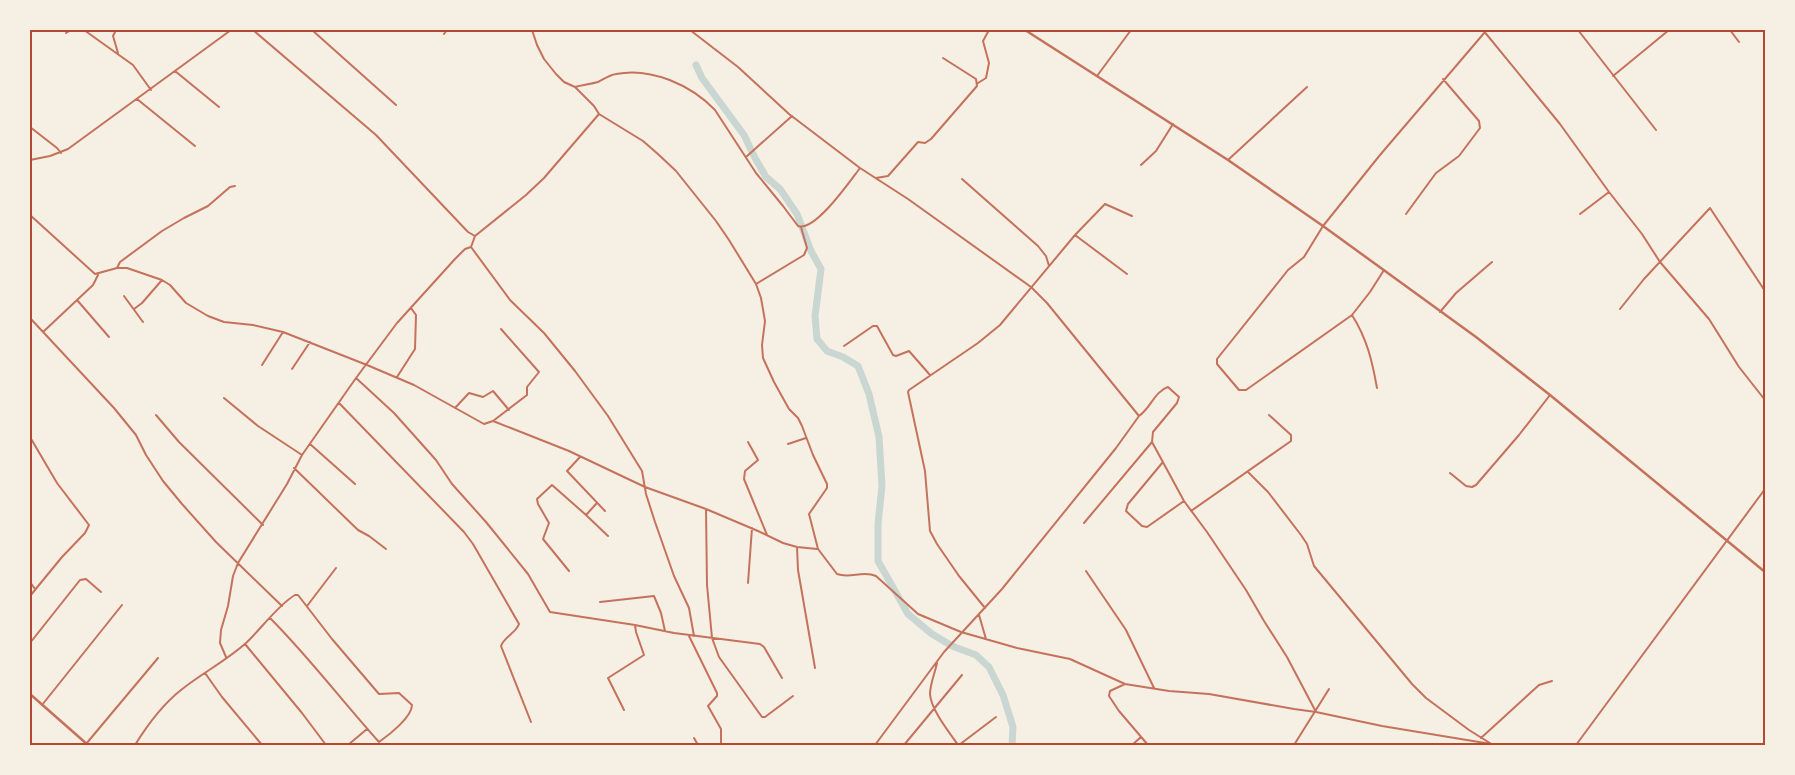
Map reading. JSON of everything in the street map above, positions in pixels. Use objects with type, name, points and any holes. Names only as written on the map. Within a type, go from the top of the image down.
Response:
[{"type":"street","points":[[66,33],[71,30]]},
{"type":"street","points":[[84,30],[133,65],[151,90]]},
{"type":"street","points":[[116,30],[113,36],[118,53]]},
{"type":"street","points":[[30,160],[61,153],[83,140],[231,30]]},
{"type":"street","points":[[253,30],[376,135],[468,232],[475,236]]},
{"type":"street","points":[[312,30],[396,105]]},
{"type":"street","points":[[444,34],[447,30]]},
{"type":"street","points":[[532,30],[544,59],[564,82],[575,87],[594,106],[599,114],[643,141],[676,171],[716,220],[756,284],[761,298],[765,321],[762,345],[763,358],[789,409],[798,418],[819,470],[827,484],[827,488],[810,514],[818,549],[837,574],[841,576],[871,574],[876,576],[918,614],[961,632],[1022,650],[1070,659],[1125,684],[1209,694],[1492,744]]},
{"type":"street","points":[[690,30],[738,67],[792,116],[860,168],[916,205],[1031,288],[1047,302],[1139,416]]},
{"type":"street","points":[[876,178],[888,176],[918,142],[925,143],[931,139],[977,86],[978,82],[986,78],[990,63],[983,41],[989,30]]},
{"type":"street","points":[[1097,76],[1131,30]]},
{"type":"street","points":[[1578,30],[1656,130]]},
{"type":"street","points":[[1613,76],[1670,30]]},
{"type":"street","points":[[1730,30],[1739,42]]},
{"type":"street","points":[[1028,31],[1228,160],[1476,337],[1550,395],[1765,572]]},
{"type":"street","points":[[1384,270],[1370,292],[1352,314],[1246,390],[1239,390],[1216,362],[1245,322],[1288,270],[1304,257],[1323,226],[1484,31],[1560,124],[1608,192],[1642,234],[1660,262],[1709,319],[1739,367],[1765,400]]},
{"type":"street","points":[[943,58],[978,82]]},
{"type":"street","points":[[175,71],[219,107]]},
{"type":"street","points":[[575,87],[598,82],[618,73],[643,74],[674,82],[696,94],[715,110],[756,174],[801,228],[807,248],[804,255],[756,284]]},
{"type":"street","points":[[1406,214],[1436,174],[1459,156],[1480,128],[1478,121],[1443,79]]},
{"type":"street","points":[[1228,160],[1307,86]]},
{"type":"street","points":[[137,99],[196,146]]},
{"type":"street","points":[[226,658],[220,644],[221,630],[228,606],[233,576],[238,563],[287,484],[302,455],[388,334],[463,251],[471,247],[475,236],[544,178],[599,114]]},
{"type":"street","points":[[746,158],[792,116]]},
{"type":"street","points":[[1141,165],[1156,151],[1173,124]]},
{"type":"street","points":[[30,126],[61,153]]},
{"type":"street","points":[[801,228],[812,222],[827,209],[860,168]]},
{"type":"street","points":[[962,179],[1038,246],[1046,256],[1049,266]]},
{"type":"street","points":[[117,268],[120,262],[162,231],[184,218],[201,211],[230,187],[235,186]]},
{"type":"street","points":[[1580,214],[1608,192]]},
{"type":"street","points":[[985,608],[959,576],[937,544],[930,530],[925,471],[908,392],[978,343],[1000,325],[1075,235],[1105,204],[1132,216]]},
{"type":"street","points":[[1620,309],[1710,208],[1765,291]]},
{"type":"street","points":[[30,215],[91,272],[98,274],[117,268],[126,268],[162,280],[170,285],[186,303],[208,316],[224,322],[253,325],[283,332],[310,342],[396,376],[484,424],[493,421],[527,395],[527,387],[539,371],[501,329]]},
{"type":"street","points":[[1075,235],[1127,274]]},
{"type":"street","points":[[471,247],[510,300],[565,358],[597,400],[642,471],[646,494],[655,522],[674,576],[689,608],[694,636]]},
{"type":"street","points":[[1440,312],[1456,292],[1492,262]]},
{"type":"street","points":[[43,332],[93,285],[98,274]]},
{"type":"street","points":[[134,309],[142,303],[162,280]]},
{"type":"street","points":[[124,296],[143,322]]},
{"type":"street","points":[[78,300],[109,337]]},
{"type":"street","points":[[396,376],[415,349],[416,315],[411,308]]},
{"type":"street","points":[[1352,314],[1369,350],[1377,388]]},
{"type":"street","points":[[30,318],[114,408],[136,435],[163,481],[216,542],[282,606]]},
{"type":"street","points":[[844,346],[873,326],[877,326],[893,355],[896,356],[909,351],[930,375]]},
{"type":"street","points":[[262,365],[283,332]]},
{"type":"street","points":[[292,369],[310,342]]},
{"type":"street","points":[[356,378],[394,413],[436,460],[452,484],[528,574],[550,612],[635,625],[689,636],[762,645],[782,678]]},
{"type":"street","points":[[875,745],[961,632],[1002,589],[1100,468],[1139,416],[1146,411],[1163,389],[1168,388],[1179,397],[1153,432],[1152,442],[1084,523]]},
{"type":"street","points":[[455,408],[469,393],[483,397],[493,391],[509,410]]},
{"type":"street","points":[[1450,472],[1466,486],[1472,487],[1476,485],[1515,440],[1550,395]]},
{"type":"street","points":[[224,398],[258,426],[302,455]]},
{"type":"street","points":[[339,403],[455,522],[473,544],[519,624],[502,642],[501,646],[530,722]]},
{"type":"street","points":[[156,415],[179,442],[262,525]]},
{"type":"street","points":[[1191,511],[1291,441],[1292,438],[1269,415]]},
{"type":"street","points":[[493,421],[581,456],[646,486],[752,528],[783,543],[796,547],[818,549]]},
{"type":"street","points":[[30,437],[58,483],[89,525],[85,533],[62,557],[30,596]]},
{"type":"street","points":[[788,444],[806,438]]},
{"type":"street","points":[[748,442],[758,460],[745,471],[744,479],[767,535]]},
{"type":"street","points":[[1152,442],[1184,501],[1246,590],[1287,657],[1316,712]]},
{"type":"street","points":[[310,444],[355,484]]},
{"type":"street","points":[[581,456],[566,471],[596,504],[605,511]]},
{"type":"street","points":[[1163,462],[1128,504],[1126,511],[1142,526],[1147,527],[1184,501]]},
{"type":"street","points":[[294,468],[358,530],[386,549]]},
{"type":"street","points":[[1248,472],[1268,492],[1301,535],[1307,544],[1314,566],[1412,684],[1438,708],[1492,744]]},
{"type":"street","points":[[569,570],[544,540],[548,521],[537,501],[552,485],[608,536]]},
{"type":"street","points":[[1576,745],[1765,489]]},
{"type":"street","points":[[586,515],[596,504]]},
{"type":"street","points":[[706,509],[708,585],[712,638],[719,657],[762,716],[765,716],[793,696]]},
{"type":"street","points":[[748,583],[752,528]]},
{"type":"street","points":[[796,547],[798,570],[815,668]]},
{"type":"street","points":[[307,606],[336,568]]},
{"type":"street","points":[[1086,571],[1126,630],[1154,688]]},
{"type":"street","points":[[30,643],[80,580],[86,579],[101,592]]},
{"type":"street","points":[[30,582],[35,590]]},
{"type":"street","points":[[135,745],[151,720],[165,705],[181,690],[245,644],[270,618],[282,606],[294,595],[307,606],[328,635],[380,694],[399,693],[412,705],[412,710],[380,742],[300,648],[270,618]]},
{"type":"street","points":[[600,602],[654,596],[661,613],[665,632]]},
{"type":"street","points":[[42,704],[122,606]]},
{"type":"street","points":[[979,615],[986,639]]},
{"type":"street","points":[[624,710],[608,678],[644,655],[635,625]]},
{"type":"street","points":[[689,636],[717,693],[717,696],[708,706],[721,729],[721,745]]},
{"type":"street","points":[[245,644],[326,745]]},
{"type":"street","points":[[30,694],[87,744],[158,658]]},
{"type":"street","points":[[938,661],[930,692],[934,709],[959,745],[996,717]]},
{"type":"street","points":[[205,673],[222,698],[262,745]]},
{"type":"street","points":[[904,745],[962,675]]},
{"type":"street","points":[[1481,738],[1539,685],[1552,681]]},
{"type":"street","points":[[1125,684],[1110,691],[1109,695],[1119,711],[1148,745]]},
{"type":"street","points":[[1294,745],[1329,689]]},
{"type":"street","points":[[348,745],[367,728]]},
{"type":"street","points":[[1132,745],[1141,737]]},
{"type":"street","points":[[694,738],[698,745]]},
{"type":"waterway","points":[[696,65],[702,78],[744,135],[766,177],[780,189],[797,214],[811,251],[821,269],[815,316],[817,339],[827,351],[843,357],[858,366],[869,394],[879,437],[882,486],[878,524],[878,561],[908,614],[932,634],[952,646],[976,655],[989,667],[1003,695],[1013,727],[1012,745]]}]
